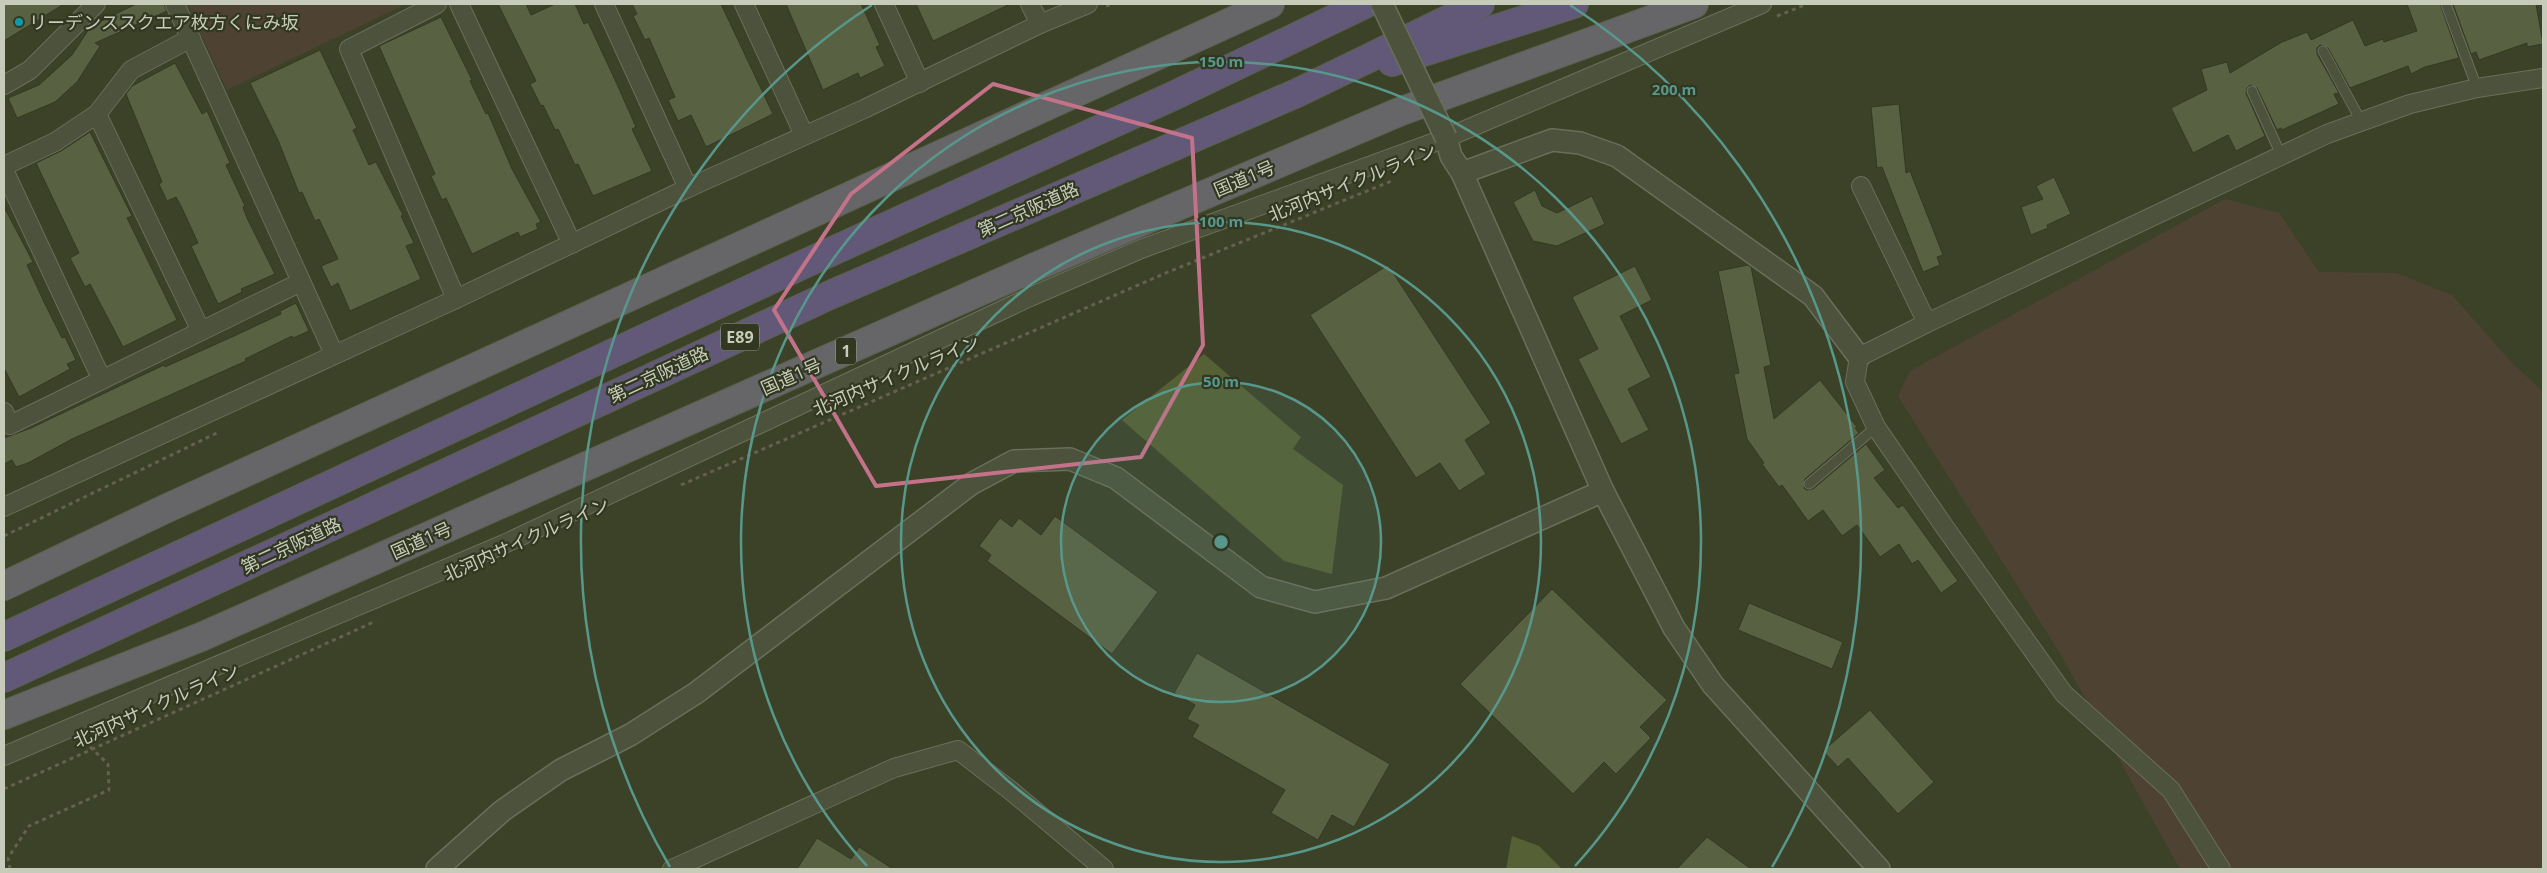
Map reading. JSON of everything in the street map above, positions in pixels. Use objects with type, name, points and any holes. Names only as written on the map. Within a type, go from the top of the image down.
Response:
[{"type":"highway","points":[[4,586],[172,506],[1270,4]]},
{"type":"highway","points":[[1242,62],[1341,4]]},
{"type":"highway","name":"第二京阪道路","points":[[4,637],[1366,4]]},
{"type":"highway","name":"第二京阪道路","points":[[4,678],[830,295],[1296,93],[1480,4]]},
{"type":"highway","points":[[1296,93],[1574,4]]},
{"type":"highway","name":"国道1号","points":[[4,715],[201,637],[1035,267],[1398,112],[1694,4]]},
{"type":"street","points":[[4,85],[30,70],[96,4]]},
{"type":"street","points":[[175,4],[334,354]]},
{"type":"street","points":[[437,4],[349,49],[456,298]]},
{"type":"street","points":[[459,4],[572,244]]},
{"type":"street","points":[[604,4],[688,188]]},
{"type":"street","points":[[744,4],[804,134]]},
{"type":"street","points":[[884,4],[920,83]]},
{"type":"street","points":[[1030,4],[1040,24]]},
{"type":"street","points":[[4,507],[572,244],[804,134],[920,83],[1040,24],[1088,4]]},
{"type":"street","points":[[1382,4],[1446,138],[1451,156],[1462,173],[1603,491],[1674,628],[1713,685],[1879,869]]},
{"type":"street","points":[[4,756],[504,544],[1030,297],[1115,260],[1446,138],[1762,4]]},
{"type":"street","points":[[4,166],[55,142],[97,114],[131,70],[191,38]]},
{"type":"street","points":[[1859,357],[1927,322],[2327,134],[2410,104],[2477,88],[2543,78]]},
{"type":"street","points":[[97,114],[201,331]]},
{"type":"street","points":[[1462,173],[1552,140],[1580,143],[1617,156],[1813,296],[1859,357],[1855,382],[1876,427],[2064,694],[2170,790],[2221,869]]},
{"type":"street","points":[[4,170],[102,380]]},
{"type":"street","points":[[1861,186],[1927,322]]},
{"type":"street","points":[[4,412],[10,425],[301,282]]},
{"type":"street","points":[[437,869],[502,811],[561,770],[630,735],[696,694],[971,484],[1014,461],[1070,459],[1116,478],[1261,587],[1315,602],[1386,588],[1603,491]]},
{"type":"street","points":[[672,869],[894,768],[958,750],[1010,790],[1104,869]]},
{"type":"lane","points":[[2446,4],[2477,88]]},
{"type":"lane","points":[[2323,51],[2361,121]]},
{"type":"lane","points":[[2252,90],[2281,155]]},
{"type":"lane","points":[[1809,484],[1876,427]]},
{"type":"path","points":[[1770,19],[1807,4]]},
{"type":"path","name":"北河内サイクルライン","points":[[672,489],[1168,272],[1396,179]]},
{"type":"path","name":"北河内サイクルライン","points":[[4,789],[383,618]]},
{"type":"path","points":[[10,869],[8,858],[29,826],[109,790],[108,764],[70,728]]},
{"type":"highlighted area","points":[[993,84],[1192,138],[1203,345],[1141,457],[876,486],[774,310],[851,194]]},
{"type":"shaded area","points":[[187,4],[406,4],[227,90]]},
{"type":"shaded area","points":[[2225,199],[2279,213],[2319,272],[2396,273],[2452,295],[2511,362],[2543,392],[2543,869],[2180,869],[2061,655],[1898,396],[1910,371]]},
{"type":"shaded area","points":[[1204,354],[1301,437],[1293,449],[1343,485],[1332,574],[1284,561],[1122,420]]},
{"type":"shaded area","points":[[1512,836],[1539,846],[1562,869],[1506,869]]},
{"type":"building","name":"リーデンススクエア枚方くにみ坂","points":[[4,4],[64,4],[4,41]]},
{"type":"building","points":[[136,4],[164,4],[167,11],[95,43],[100,46],[77,82],[55,102],[17,118],[8,98],[39,85],[72,55],[91,26]]},
{"type":"building","points":[[498,4],[526,4],[531,15],[555,4],[575,4],[584,24],[588,22],[616,82],[636,127],[632,129],[652,171],[593,196],[578,164],[575,165],[558,129],[555,130],[530,84],[536,81]]},
{"type":"building","points":[[632,4],[721,4],[773,114],[706,147],[691,115],[678,121],[668,100],[675,97],[649,38],[645,40],[633,16],[637,14]]},
{"type":"building","points":[[786,4],[861,4],[880,45],[876,47],[885,66],[860,78],[858,73],[823,90]]},
{"type":"building","points":[[916,4],[1010,4],[933,41]]},
{"type":"building","points":[[2407,4],[2440,4],[2459,58],[2425,67],[2411,74],[2408,66],[2350,88],[2328,48],[2320,45],[2317,48],[2317,54],[2339,93],[2334,94],[2339,104],[2282,130],[2281,128],[2277,130],[2257,88],[2250,85],[2246,93],[2265,136],[2236,151],[2228,135],[2193,153],[2171,108],[2207,90],[2201,69],[2227,62],[2230,73],[2282,42],[2307,32],[2311,40],[2353,20],[2365,46],[2383,39],[2384,42],[2417,31]]},
{"type":"building","points":[[2453,4],[2536,4],[2543,44],[2527,47],[2527,43],[2479,60],[2476,52],[2471,54]]},
{"type":"building","points":[[441,17],[472,80],[470,81],[486,114],[488,113],[512,169],[541,222],[536,224],[538,229],[520,237],[518,232],[472,254],[446,198],[442,200],[431,176],[435,174],[379,46]]},
{"type":"building","points":[[320,50],[357,128],[353,130],[369,165],[376,162],[403,215],[401,216],[414,243],[406,246],[421,279],[350,311],[338,283],[331,287],[321,266],[338,259],[319,219],[315,221],[302,192],[299,193],[278,140],[250,83]]},
{"type":"building","points":[[175,63],[202,114],[207,111],[230,163],[226,165],[245,206],[243,207],[247,218],[275,274],[241,289],[242,292],[218,304],[191,246],[198,243],[176,197],[167,201],[159,184],[162,182],[126,94],[132,86]]},
{"type":"building","points":[[1899,104],[1906,173],[1910,171],[1943,255],[1937,257],[1940,265],[1923,272],[1882,167],[1877,168],[1871,107]]},
{"type":"building","points":[[90,132],[132,216],[127,218],[177,320],[123,347],[90,284],[85,287],[70,258],[79,253],[36,163],[61,151]]},
{"type":"building","points":[[2054,177],[2071,214],[2047,225],[2048,228],[2031,235],[2021,207],[2043,199],[2036,186]]},
{"type":"building","points":[[1535,190],[1542,206],[1557,213],[1592,196],[1605,224],[1557,246],[1533,241],[1513,202]]},
{"type":"building","points":[[4,207],[33,262],[27,265],[44,302],[62,338],[65,337],[76,360],[67,364],[70,369],[19,397],[4,368]]},
{"type":"building","points":[[1388,265],[1491,423],[1465,440],[1486,474],[1459,491],[1440,463],[1416,478],[1310,315]]},
{"type":"building","points":[[1748,265],[1751,267],[1771,365],[1764,367],[1774,419],[1820,380],[1857,427],[1855,428],[1859,433],[1805,479],[1804,488],[1807,490],[1813,489],[1866,444],[1885,470],[1874,478],[1898,508],[1903,505],[1958,581],[1941,593],[1918,560],[1912,564],[1899,544],[1880,557],[1857,525],[1842,536],[1823,510],[1808,521],[1782,485],[1779,487],[1747,439],[1734,374],[1739,373],[1718,271]]},
{"type":"building","points":[[1635,266],[1652,300],[1620,316],[1651,377],[1628,389],[1649,430],[1621,444],[1578,359],[1598,349],[1572,297]]},
{"type":"building","points":[[296,303],[309,331],[293,338],[292,336],[245,359],[246,361],[72,439],[28,463],[16,467],[12,460],[4,464],[4,438],[31,428],[164,365],[165,367],[234,336],[281,314],[280,311]]},
{"type":"building","points":[[1055,516],[1158,592],[1112,654],[987,561],[991,555],[979,546],[1000,518],[1012,527],[1019,518],[1041,535]]},
{"type":"building","points":[[1552,589],[1667,700],[1640,727],[1651,738],[1616,774],[1604,762],[1573,794],[1460,684]]},
{"type":"building","points":[[1749,603],[1843,642],[1832,669],[1738,630]]},
{"type":"building","points":[[1197,653],[1390,764],[1354,827],[1332,815],[1318,840],[1271,813],[1285,790],[1192,737],[1199,725],[1187,719],[1195,705],[1174,693]]},
{"type":"building","points":[[1870,710],[1934,782],[1898,814],[1848,758],[1838,767],[1823,751]]},
{"type":"building","points":[[1707,837],[1751,869],[1677,869]]},
{"type":"building","points":[[817,838],[851,859],[859,847],[893,869],[797,869]]},
{"type":"place","name":"リーデンススクエア枚方くにみ坂","points":[[19,22]]}]
